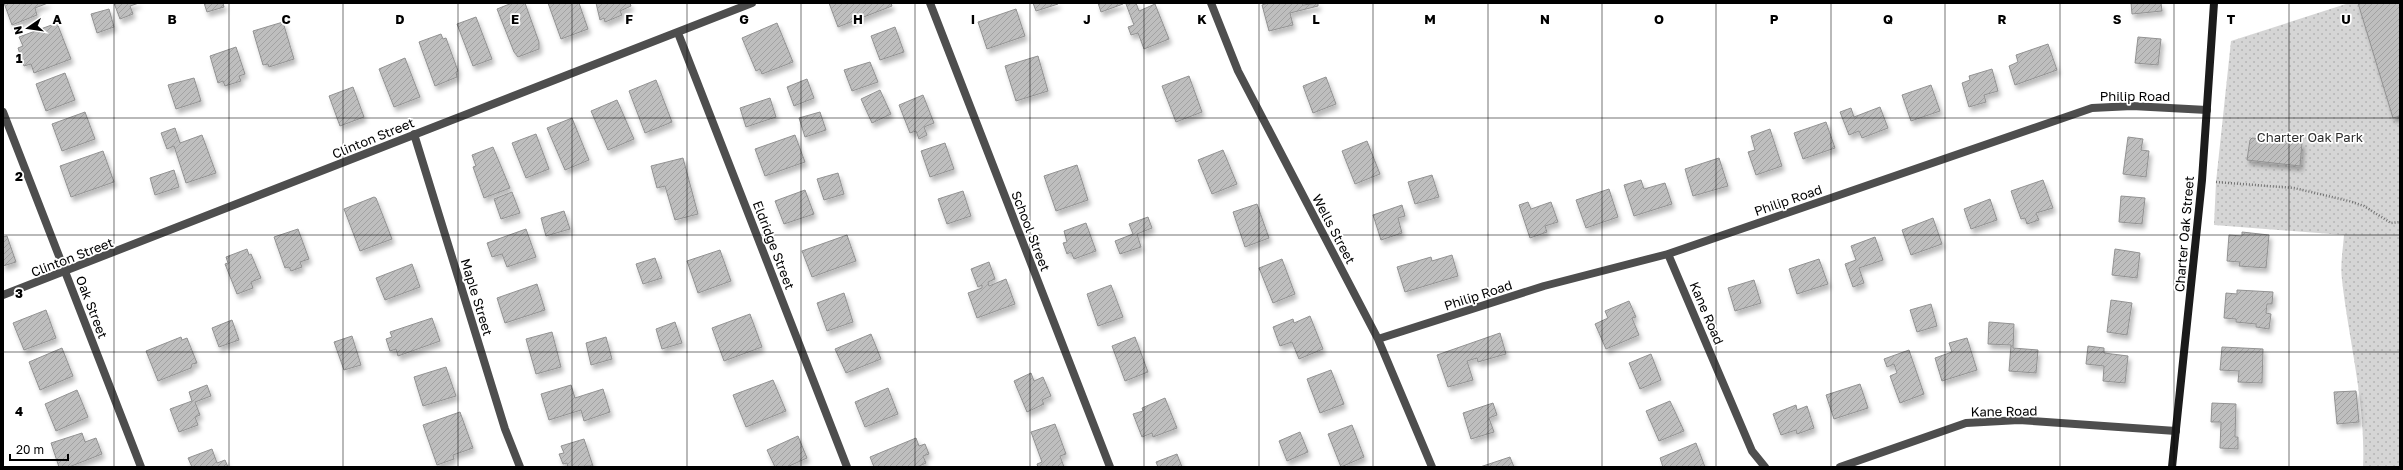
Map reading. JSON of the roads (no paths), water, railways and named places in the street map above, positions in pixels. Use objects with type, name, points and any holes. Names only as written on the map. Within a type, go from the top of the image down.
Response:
[{"type":"main road","name":"Charter Oak Street","points":[[2172,467],[2207,110],[2214,3]]},
{"type":"street","name":"Clinton Street","points":[[3,295],[66,272],[414,134],[678,33],[752,3]]},
{"type":"street","name":"School Street","points":[[930,3],[1110,467]]},
{"type":"street","name":"Wells Street","points":[[1211,3],[1238,71],[1378,339],[1432,467]]},
{"type":"street","name":"Eldridge Street","points":[[678,33],[847,467]]},
{"type":"street","name":"Philip Road","points":[[1378,339],[1544,286],[1668,254],[2092,108],[2132,106],[2207,110]]},
{"type":"street","name":"Oak Street","points":[[3,112],[140,467]]},
{"type":"street","name":"Maple Street","points":[[414,134],[505,429],[520,467]]},
{"type":"street","name":"Kane Road","points":[[1668,254],[1752,450],[1765,467]]},
{"type":"street","name":"Kane Road","points":[[1840,467],[1966,423],[2018,420],[2176,431]]},
{"type":"park label","name":"Charter Oak Park","points":[[2310,137]]}]
